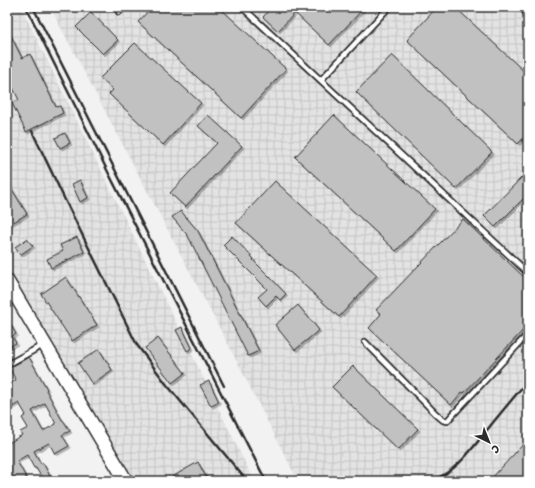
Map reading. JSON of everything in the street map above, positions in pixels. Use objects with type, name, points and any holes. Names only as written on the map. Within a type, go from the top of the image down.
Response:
[{"type":"main road","points":[[7,281],[126,481]]},
{"type":"lane","points":[[119,12],[124,7]]},
{"type":"lane","points":[[242,7],[528,273]]},
{"type":"lane","points":[[321,80],[389,7]]},
{"type":"lane","points":[[365,342],[436,414],[443,420],[447,421],[528,334]]},
{"type":"lane","points":[[7,365],[44,344]]},
{"type":"shaded area","points":[[7,7],[21,7],[254,481],[130,481],[7,270]]},
{"type":"shaded area","points":[[50,7],[528,7],[528,481],[298,481],[228,344]]},
{"type":"building","points":[[152,7],[219,7],[286,69],[241,118],[138,22]]},
{"type":"building","points":[[272,7],[365,7],[329,45],[295,13],[278,31],[263,17]]},
{"type":"building","points":[[437,7],[455,7],[528,75],[528,133],[518,144],[407,40]]},
{"type":"building","points":[[91,12],[118,40],[103,54],[76,27]]},
{"type":"building","points":[[7,28],[22,58],[30,54],[56,107],[60,106],[63,113],[26,132],[12,103],[19,100],[7,76]]},
{"type":"building","points":[[135,43],[201,103],[163,145],[109,94],[113,90],[100,78]]},
{"type":"building","points":[[392,55],[492,152],[456,189],[356,92]]},
{"type":"building","points":[[208,115],[242,146],[185,207],[170,193],[217,143],[198,126]]},
{"type":"building","points":[[334,115],[435,209],[396,251],[295,157]]},
{"type":"building","points":[[65,133],[70,143],[60,148],[55,138]]},
{"type":"building","points":[[523,176],[528,181],[528,194],[495,227],[484,216]]},
{"type":"building","points":[[80,180],[88,198],[80,202],[72,184]]},
{"type":"building","points":[[7,181],[27,214],[7,226]]},
{"type":"building","points":[[275,181],[377,275],[339,317],[236,223]]},
{"type":"building","points":[[181,211],[198,231],[259,351],[248,356],[188,236],[172,217]]},
{"type":"building","points":[[463,219],[528,281],[528,325],[451,405],[369,328],[381,314],[376,310]]},
{"type":"building","points":[[232,236],[286,294],[280,300],[276,296],[266,306],[258,297],[267,289],[223,245]]},
{"type":"building","points":[[77,237],[84,252],[51,268],[47,259],[63,251],[60,245]]},
{"type":"building","points":[[27,239],[33,246],[20,255],[15,247]]},
{"type":"building","points":[[66,277],[97,325],[72,341],[41,294]]},
{"type":"building","points":[[298,305],[319,330],[295,350],[275,325]]},
{"type":"building","points":[[7,318],[16,334],[12,336],[16,343],[7,348]]},
{"type":"building","points":[[182,327],[192,348],[187,351],[176,330]]},
{"type":"building","points":[[158,338],[185,373],[172,383],[145,348]]},
{"type":"building","points":[[99,349],[112,370],[92,384],[78,363]]},
{"type":"building","points":[[29,357],[62,420],[70,431],[62,435],[69,446],[55,454],[49,443],[34,451],[50,476],[43,480],[27,455],[17,461],[28,481],[7,481],[7,444],[22,435],[20,432],[28,428],[22,418],[26,415],[19,403],[7,410],[7,385],[16,380],[9,368]],"holes":[[[45,403],[56,424],[43,431],[32,411]]]},
{"type":"building","points":[[353,366],[418,429],[398,450],[332,387]]},
{"type":"building","points":[[209,381],[219,402],[211,406],[200,385]]},
{"type":"building","points":[[528,439],[528,481],[489,481]]},
{"type":"building","points":[[198,462],[208,481],[174,481],[172,477]]},
{"type":"railway","points":[[26,7],[108,172],[266,481]]},
{"type":"railway","points":[[33,7],[224,386]]},
{"type":"railway","points":[[517,7],[528,18]]},
{"type":"railway","points":[[32,131],[137,345],[167,385],[247,481]]},
{"type":"railway","points":[[430,481],[449,472],[464,458],[528,380]]},
{"type":"railway","points":[[356,479],[363,481]]}]
